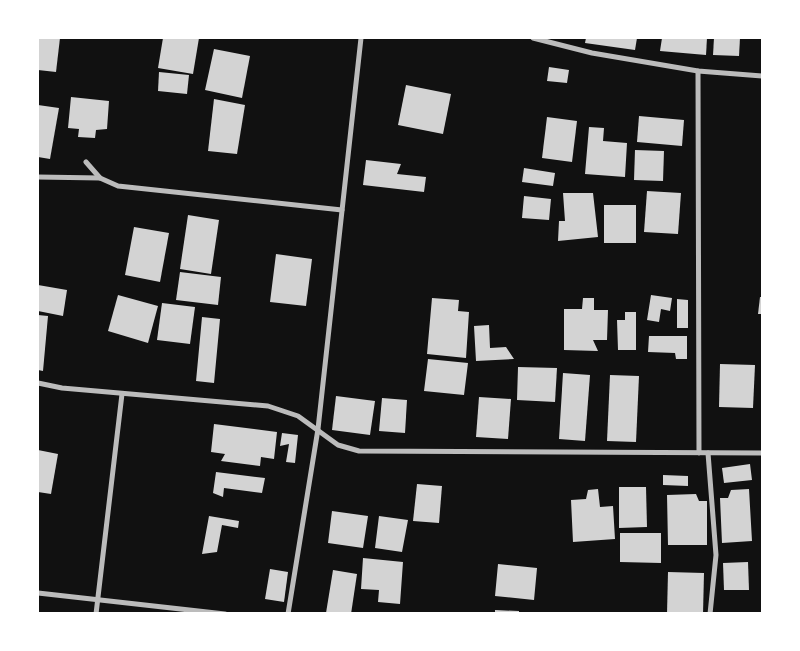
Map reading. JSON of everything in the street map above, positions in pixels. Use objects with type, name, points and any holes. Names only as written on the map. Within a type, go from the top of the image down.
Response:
[{"type":"street","points":[[288,614],[318,429],[361,38]]},
{"type":"street","points":[[533,38],[592,54],[698,72],[762,76]]},
{"type":"street","points":[[698,72],[699,453]]},
{"type":"street","points":[[86,162],[100,178]]},
{"type":"street","points":[[38,177],[100,178],[118,186],[342,210]]},
{"type":"street","points":[[38,383],[62,388],[268,406],[298,416],[338,445],[359,451],[762,452]]},
{"type":"street","points":[[96,614],[122,394]]},
{"type":"street","points":[[708,453],[716,556],[710,614]]},
{"type":"street","points":[[38,593],[226,614]]},
{"type":"building","points":[[38,38],[60,38],[56,72],[38,70]]},
{"type":"building","points":[[163,38],[199,38],[193,74],[158,68]]},
{"type":"building","points":[[586,38],[637,38],[635,50],[585,43]]},
{"type":"building","points":[[662,38],[707,38],[706,55],[660,51]]},
{"type":"building","points":[[714,38],[740,38],[739,56],[713,55]]},
{"type":"building","points":[[214,49],[250,56],[242,98],[205,90]]},
{"type":"building","points":[[549,67],[569,70],[567,83],[547,81]]},
{"type":"building","points":[[159,72],[189,75],[187,94],[158,91]]},
{"type":"building","points":[[406,85],[451,94],[443,134],[398,125]]},
{"type":"building","points":[[71,97],[109,101],[107,129],[96,130],[95,138],[78,137],[79,129],[68,128]]},
{"type":"building","points":[[214,99],[245,105],[237,154],[208,151]]},
{"type":"building","points":[[38,105],[59,108],[50,159],[38,157]]},
{"type":"building","points":[[639,116],[684,120],[682,146],[637,142]]},
{"type":"building","points":[[547,117],[577,121],[572,162],[542,158]]},
{"type":"building","points":[[589,127],[604,128],[603,141],[627,143],[625,177],[585,174]]},
{"type":"building","points":[[635,150],[664,151],[663,181],[634,180]]},
{"type":"building","points":[[366,160],[401,164],[397,174],[426,177],[424,192],[363,185]]},
{"type":"building","points":[[524,168],[555,173],[553,186],[522,182]]},
{"type":"building","points":[[647,191],[681,193],[678,234],[644,232]]},
{"type":"building","points":[[563,193],[593,193],[598,237],[558,241],[559,221],[565,221]]},
{"type":"building","points":[[524,196],[551,199],[549,220],[522,218]]},
{"type":"building","points":[[604,205],[636,205],[636,243],[604,243]]},
{"type":"building","points":[[188,215],[219,220],[211,274],[180,269]]},
{"type":"building","points":[[134,227],[169,233],[160,282],[125,275]]},
{"type":"building","points":[[276,254],[312,259],[306,306],[270,302]]},
{"type":"building","points":[[180,272],[221,277],[218,305],[176,300]]},
{"type":"building","points":[[38,285],[67,290],[63,316],[38,311]]},
{"type":"building","points":[[118,295],[158,306],[148,343],[108,331]]},
{"type":"building","points":[[651,295],[672,298],[670,311],[661,309],[659,322],[647,320]]},
{"type":"building","points":[[760,297],[762,297],[762,314],[758,314]]},
{"type":"building","points":[[432,298],[459,300],[458,311],[469,312],[466,358],[427,354]]},
{"type":"building","points":[[583,298],[594,298],[594,310],[608,310],[607,340],[593,340],[598,351],[564,350],[564,309],[582,309]]},
{"type":"building","points":[[677,299],[688,300],[688,328],[677,328]]},
{"type":"building","points":[[162,303],[195,307],[190,344],[157,340]]},
{"type":"building","points":[[625,312],[636,312],[636,350],[618,350],[617,320],[625,320]]},
{"type":"building","points":[[38,315],[48,316],[43,371],[38,370]]},
{"type":"building","points":[[202,317],[220,319],[214,383],[196,381]]},
{"type":"building","points":[[489,325],[490,348],[506,347],[514,359],[476,361],[474,326]]},
{"type":"building","points":[[649,336],[687,336],[687,359],[676,359],[675,353],[648,352]]},
{"type":"building","points":[[428,359],[468,363],[464,395],[424,391]]},
{"type":"building","points":[[720,364],[755,365],[753,408],[719,407]]},
{"type":"building","points":[[518,367],[557,368],[555,402],[517,400]]},
{"type":"building","points":[[563,373],[590,375],[585,441],[559,439]]},
{"type":"building","points":[[610,375],[639,376],[636,442],[607,441]]},
{"type":"building","points":[[336,396],[375,401],[370,435],[332,430]]},
{"type":"building","points":[[479,397],[511,399],[508,439],[476,437]]},
{"type":"building","points":[[382,398],[407,400],[405,433],[379,431]]},
{"type":"building","points":[[214,424],[277,432],[274,459],[261,457],[260,466],[221,461],[225,454],[211,452]]},
{"type":"building","points":[[282,433],[298,435],[295,463],[286,462],[289,444],[280,446]]},
{"type":"building","points":[[38,450],[58,454],[51,494],[38,492]]},
{"type":"building","points":[[750,464],[752,480],[724,483],[722,468]]},
{"type":"building","points":[[216,472],[265,478],[262,493],[224,488],[223,497],[213,493]]},
{"type":"building","points":[[663,475],[688,476],[688,486],[663,485]]},
{"type":"building","points":[[417,484],[442,486],[439,523],[413,521]]},
{"type":"building","points":[[619,487],[646,487],[647,527],[619,528]]},
{"type":"building","points":[[598,489],[600,507],[613,506],[615,539],[573,542],[571,500],[586,499],[588,490]]},
{"type":"building","points":[[749,489],[752,541],[722,543],[720,498],[728,498],[731,490]]},
{"type":"building","points":[[696,494],[699,501],[707,501],[707,545],[668,545],[667,495]]},
{"type":"building","points":[[332,511],[368,516],[363,548],[328,543]]},
{"type":"building","points":[[209,516],[239,521],[238,528],[222,525],[217,552],[202,554]]},
{"type":"building","points":[[379,516],[408,520],[402,552],[375,548]]},
{"type":"building","points":[[620,533],[661,533],[661,563],[620,562]]},
{"type":"building","points":[[363,558],[403,562],[400,604],[378,602],[379,590],[361,589]]},
{"type":"building","points":[[748,562],[749,590],[724,590],[723,563]]},
{"type":"building","points":[[498,564],[537,568],[534,600],[495,596]]},
{"type":"building","points":[[270,569],[288,572],[284,602],[265,599]]},
{"type":"building","points":[[333,570],[357,574],[351,614],[326,613]]},
{"type":"building","points":[[668,572],[704,573],[703,614],[667,614]]},
{"type":"building","points":[[495,610],[519,611],[519,614],[495,614]]}]
